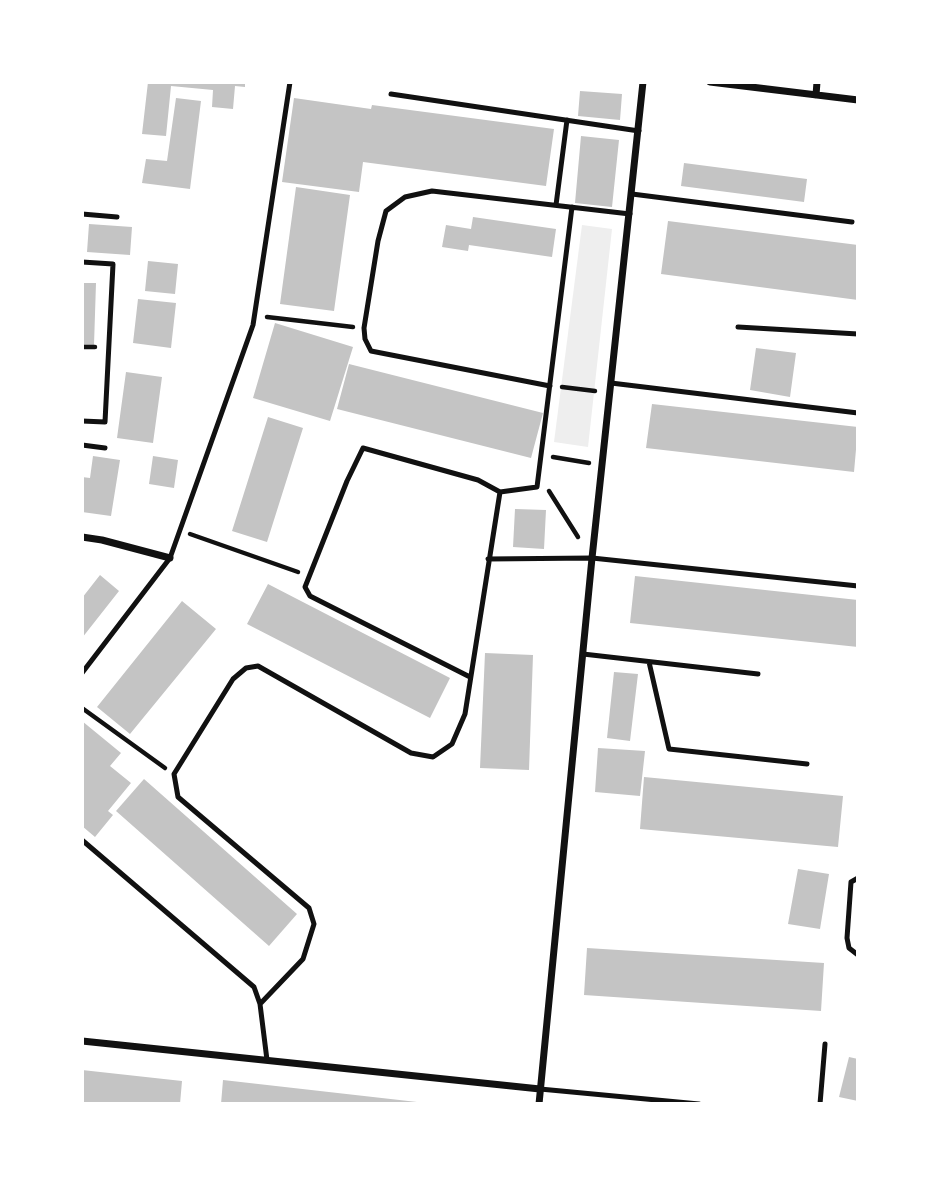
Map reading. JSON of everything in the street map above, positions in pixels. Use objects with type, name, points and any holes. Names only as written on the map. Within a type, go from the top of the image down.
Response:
[{"type":"street","points":[[538,1104],[643,82]]},
{"type":"street","points":[[710,82],[858,100]]},
{"type":"street","points":[[816,95],[817,82]]},
{"type":"street","points":[[82,537],[170,558]]},
{"type":"street","points":[[82,1041],[540,1089]]},
{"type":"lane","points":[[82,673],[170,558],[253,325],[290,82]]},
{"type":"lane","points":[[391,94],[639,131]]},
{"type":"lane","points":[[555,205],[567,120]]},
{"type":"lane","points":[[550,386],[371,351],[365,339],[364,328],[378,241],[386,211],[405,197],[432,191],[630,214]]},
{"type":"lane","points":[[632,194],[852,222]]},
{"type":"lane","points":[[470,677],[310,596],[305,587],[363,447],[478,480],[500,492],[537,487],[572,207]]},
{"type":"lane","points":[[82,214],[117,217]]},
{"type":"lane","points":[[82,262],[113,264],[105,422],[82,421]]},
{"type":"lane","points":[[738,327],[858,334]]},
{"type":"lane","points":[[611,383],[858,413]]},
{"type":"lane","points":[[82,445],[105,447]]},
{"type":"lane","points":[[260,1004],[303,959],[314,924],[309,908],[178,797],[174,774],[233,679],[246,668],[258,666],[411,753],[433,757],[452,744],[465,714],[500,492]]},
{"type":"lane","points":[[488,559],[592,558],[858,586]]},
{"type":"lane","points":[[583,654],[758,674]]},
{"type":"lane","points":[[649,662],[669,749],[807,764]]},
{"type":"lane","points":[[82,840],[254,987],[260,1004],[267,1060]]},
{"type":"lane","points":[[858,878],[851,882],[847,938],[849,948],[858,955]]},
{"type":"lane","points":[[820,1104],[825,1044]]},
{"type":"lane","points":[[540,1089],[699,1104]]},
{"type":"path","points":[[255,316],[364,328]]},
{"type":"path","points":[[82,347],[99,347]]},
{"type":"path","points":[[550,386],[611,392]]},
{"type":"path","points":[[542,455],[602,465]]},
{"type":"path","points":[[539,476],[592,558]]},
{"type":"path","points":[[180,531],[309,576]]},
{"type":"path","points":[[82,708],[174,774]]},
{"type":"shaded area","points":[[582,225],[612,229],[588,447],[554,442]]},
{"type":"building","points":[[148,82],[245,82],[245,87],[235,86],[233,109],[212,107],[213,90],[171,86],[166,136],[142,134]]},
{"type":"building","points":[[580,91],[622,94],[620,120],[578,116]]},
{"type":"building","points":[[176,98],[201,101],[190,189],[142,183],[146,159],[167,161]]},
{"type":"building","points":[[294,98],[371,109],[372,105],[554,129],[546,186],[363,162],[359,192],[282,182]]},
{"type":"building","points":[[581,136],[619,140],[612,207],[575,203]]},
{"type":"building","points":[[684,163],[807,179],[804,202],[681,186]]},
{"type":"building","points":[[296,187],[350,195],[334,311],[280,304]]},
{"type":"building","points":[[473,217],[556,229],[552,257],[469,245],[468,251],[442,247],[446,225],[471,229]]},
{"type":"building","points":[[668,221],[858,245],[858,300],[661,274]]},
{"type":"building","points":[[89,224],[132,227],[130,255],[87,252]]},
{"type":"building","points":[[148,261],[178,264],[175,294],[145,291]]},
{"type":"building","points":[[82,283],[96,283],[94,345],[82,345]]},
{"type":"building","points":[[138,299],[176,303],[171,348],[133,343]]},
{"type":"building","points":[[275,323],[353,347],[330,421],[253,398]]},
{"type":"building","points":[[756,348],[796,353],[790,397],[750,390]]},
{"type":"building","points":[[349,364],[543,413],[531,458],[337,409]]},
{"type":"building","points":[[126,372],[162,377],[153,443],[117,438]]},
{"type":"building","points":[[652,404],[858,427],[854,472],[646,448]]},
{"type":"building","points":[[268,417],[303,428],[267,542],[232,531]]},
{"type":"building","points":[[93,456],[120,460],[111,516],[82,512],[82,477],[90,478]]},
{"type":"building","points":[[153,456],[178,460],[174,488],[149,484]]},
{"type":"building","points":[[515,509],[546,510],[544,549],[513,547]]},
{"type":"building","points":[[100,575],[119,591],[82,638],[82,598]]},
{"type":"building","points":[[635,576],[858,600],[858,647],[630,623]]},
{"type":"building","points":[[268,584],[450,678],[430,718],[247,624]]},
{"type":"building","points":[[182,601],[216,629],[130,734],[97,707]]},
{"type":"building","points":[[485,653],[533,655],[529,770],[480,768]]},
{"type":"building","points":[[614,672],[638,674],[630,741],[607,738]]},
{"type":"building","points":[[82,721],[121,753],[110,766],[131,783],[108,811],[113,815],[95,837],[82,826]]},
{"type":"building","points":[[598,748],[645,751],[640,796],[595,792]]},
{"type":"building","points":[[644,777],[843,796],[838,847],[640,829]]},
{"type":"building","points":[[144,779],[297,914],[269,946],[116,811]]},
{"type":"building","points":[[798,869],[829,874],[820,929],[788,924]]},
{"type":"building","points":[[587,948],[824,963],[821,1011],[584,995]]},
{"type":"building","points":[[849,1057],[858,1059],[858,1101],[839,1097]]},
{"type":"building","points":[[82,1070],[182,1081],[180,1104],[82,1104]]},
{"type":"building","points":[[223,1080],[417,1102],[417,1104],[221,1104]]}]
